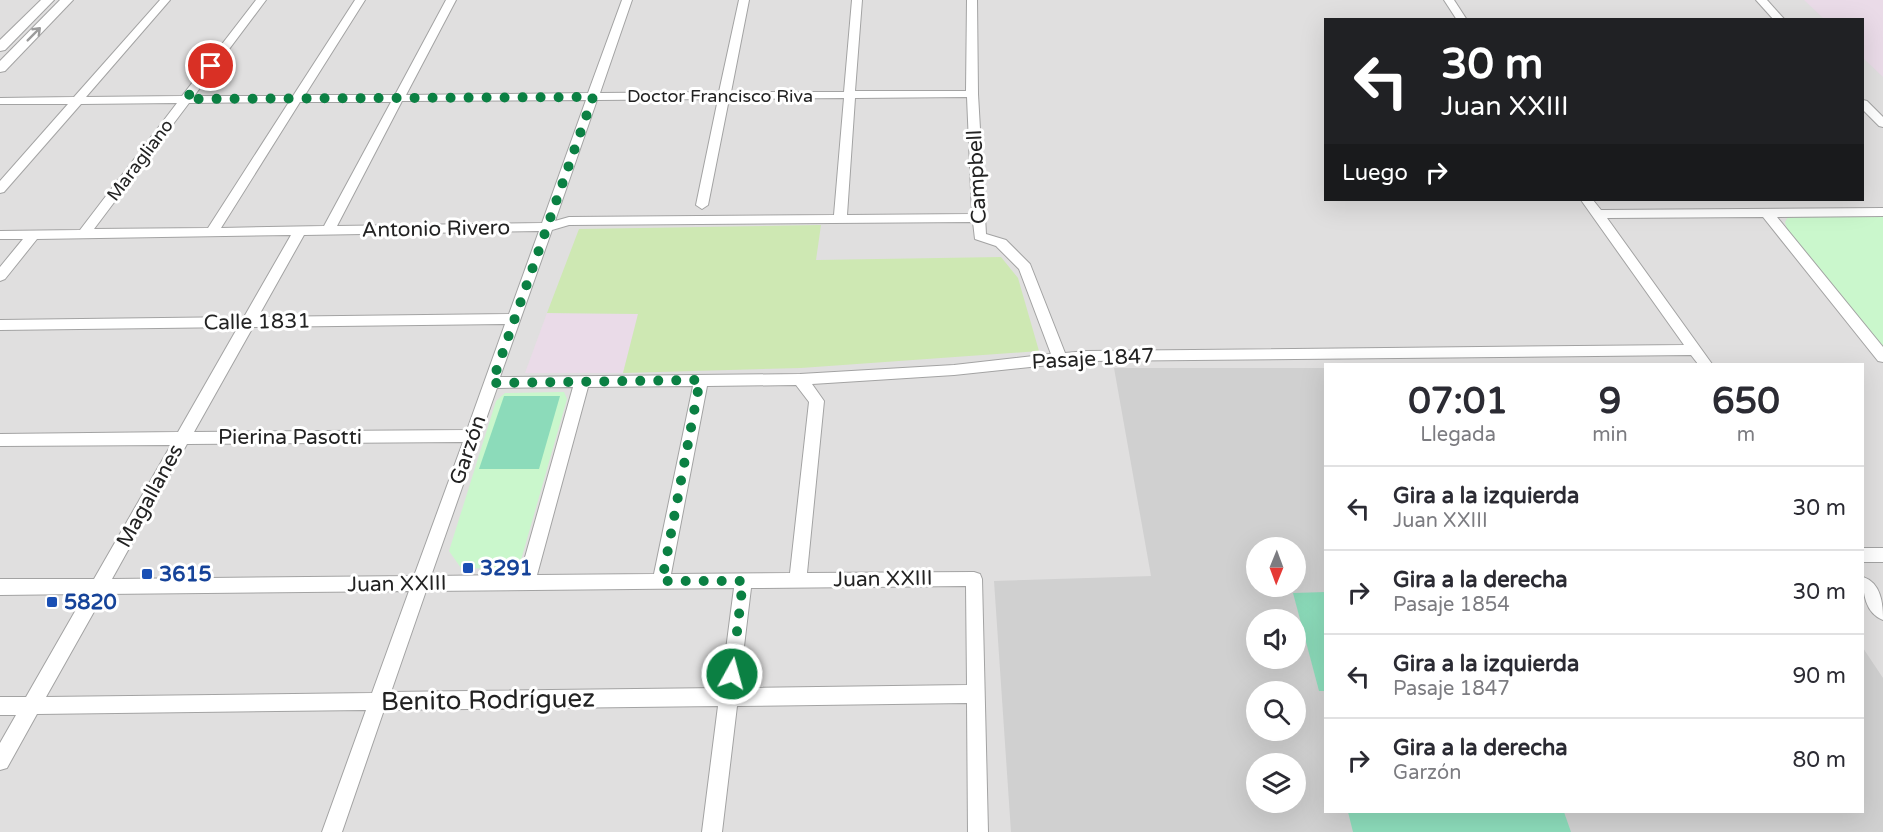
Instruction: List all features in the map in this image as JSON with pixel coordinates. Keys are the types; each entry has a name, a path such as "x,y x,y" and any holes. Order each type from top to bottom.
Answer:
{"street":[{"path":"0,46 48,0"},
{"path":"0,68 67,0"},
{"path":"0,189 165,0"},
{"name":"Maragliano","path":"84,233 261,0"},
{"path":"212,232 360,0"},
{"path":"328,230 452,0"},
{"name":"Garzón","path":"332,832 627,0"},
{"path":"702,205 744,0"},
{"path":"840,219 857,0"},
{"name":"Campbell","path":"972,0 972,94 980,236 1001,243 1025,267 1060,359"},
{"path":"1449,0 1461,18"},
{"path":"1761,0 1778,18"},
{"name":"Doctor Francisco Riva","path":"0,101 972,94"},
{"path":"1864,104 1883,124"},
{"path":"1588,201 1704,363"},
{"path":"1597,214 1883,212"},
{"path":"1767,213 1883,357"},
{"name":"Antonio Rivero","path":"0,234 547,228 569,221 980,218"},
{"name":"Magallanes","path":"0,761 300,231"},
{"path":"0,276 34,234"},
{"name":"Calle 1831","path":"0,325 514,319"},
{"name":"Pasaje 1847","path":"492,383 800,379 954,369 1087,356 1695,350"},
{"path":"798,580 817,401 800,379"},
{"path":"662,581 700,380"},
{"path":"526,583 582,382"},
{"name":"Pierina Pasotti","path":"0,440 473,436"},
{"path":"1864,555 1883,555"},
{"name":"Juan XXIII","path":"0,587 974,579 976,694"},
{"path":"712,832 743,581"},
{"path":"1864,585 1883,612"},
{"path":"976,694 978,832"},
{"name":"Benito Rodríguez","path":"0,706 976,694"}],"shaded area":[{"path":"0,0 1883,0 1883,832 0,832"},
{"path":"1804,0 1883,0 1883,77 1864,59 1864,18 1823,18"},
{"path":"547,313 638,314 623,373 525,373"},
{"path":"1114,368 1324,368 1324,813 1864,813 1864,650 1883,678 1883,832 1011,832 994,581 1151,576"}],"green space":[{"path":"1883,214 1883,347 1787,229 1785,222 1788,217"},
{"path":"821,225 816,260 1001,257 1018,278 1039,351 801,368 623,373 638,314 547,313 579,229"},
{"path":"564,392 567,399 521,560 512,569 461,568 449,551 496,401 505,393"},
{"path":"504,396 560,396 539,469 479,469"},
{"path":"1324,592 1324,691 1319,691 1306,642 1306,609 1297,609 1294,597 1306,597 1306,593"},
{"path":"1348,813 1564,813 1571,832 1353,832"}],"place":[{"name":"3291","path":"468,568"},
{"name":"3615","path":"147,574"},
{"name":"5820","path":"52,602"}],"route":[{"path":"211,66 186,99 593,97 492,383 700,380 662,581 743,581 732,674"}]}
